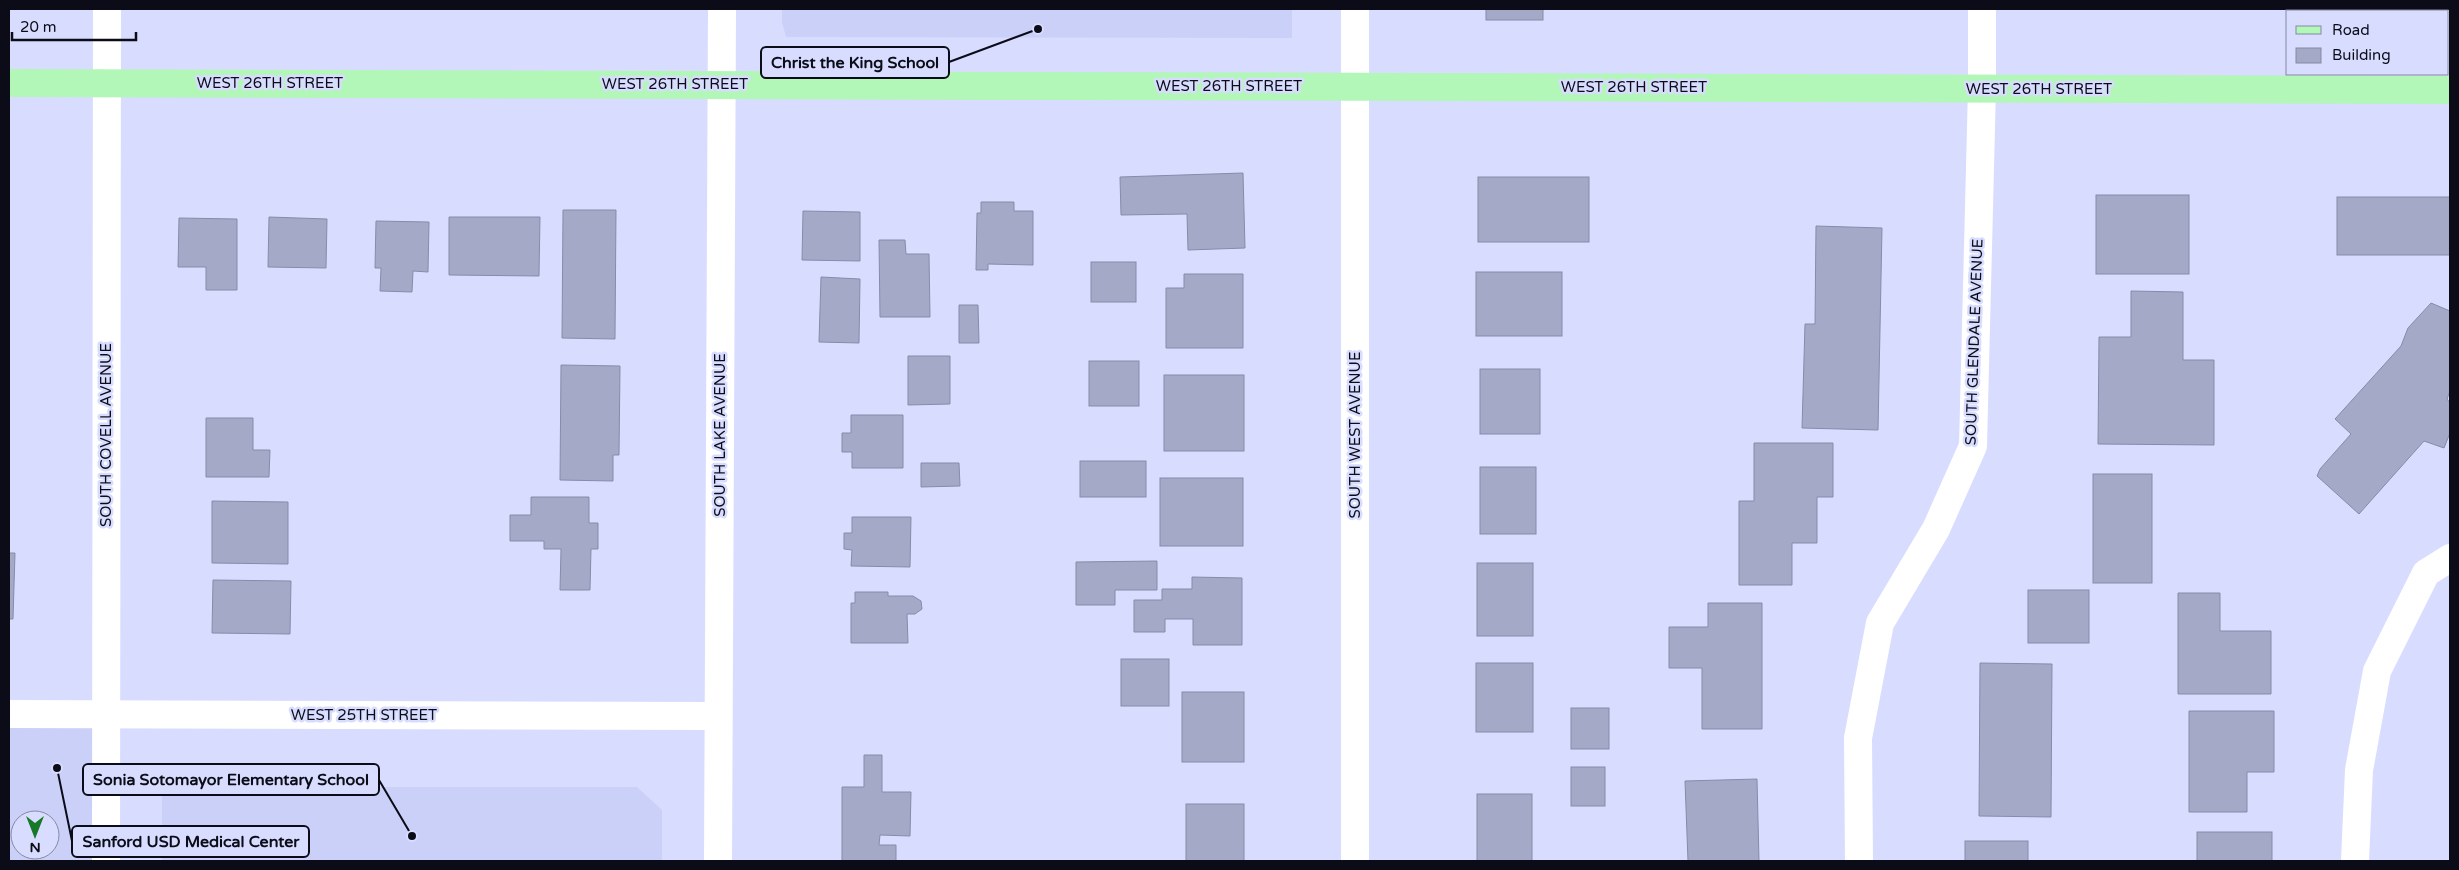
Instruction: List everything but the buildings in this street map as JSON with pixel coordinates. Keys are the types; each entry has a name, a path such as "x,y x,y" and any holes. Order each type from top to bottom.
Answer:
{"main road":[{"name":"WEST 26TH STREET","path":"9,83 2450,90"}],"street":[{"name":"SOUTH COVELL AVENUE","path":"106,861 107,9"},
{"name":"SOUTH LAKE AVENUE","path":"718,861 722,9"},
{"name":"SOUTH WEST AVENUE","path":"1355,9 1355,861"},
{"name":"SOUTH GLENDALE AVENUE","path":"1859,861 1858,738 1880,623 1936,529 1973,446 1982,88 1982,9"},
{"path":"2355,861 2359,770 2377,671 2426,573 2450,558"},
{"name":"WEST 25TH STREET","path":"9,714 718,716"}],"shaded area":[{"path":"782,9 1292,9 1292,38 786,37 782,22"},
{"path":"9,715 106,715 105,861 9,861"},
{"path":"162,783 289,787 637,787 662,810 662,861 162,861"}],"place":[{"name":"Christ the King School","path":"1038,29"},
{"name":"Sanford USD Medical Center","path":"57,768"},
{"name":"Sonia Sotomayor Elementary School","path":"412,836"}]}
